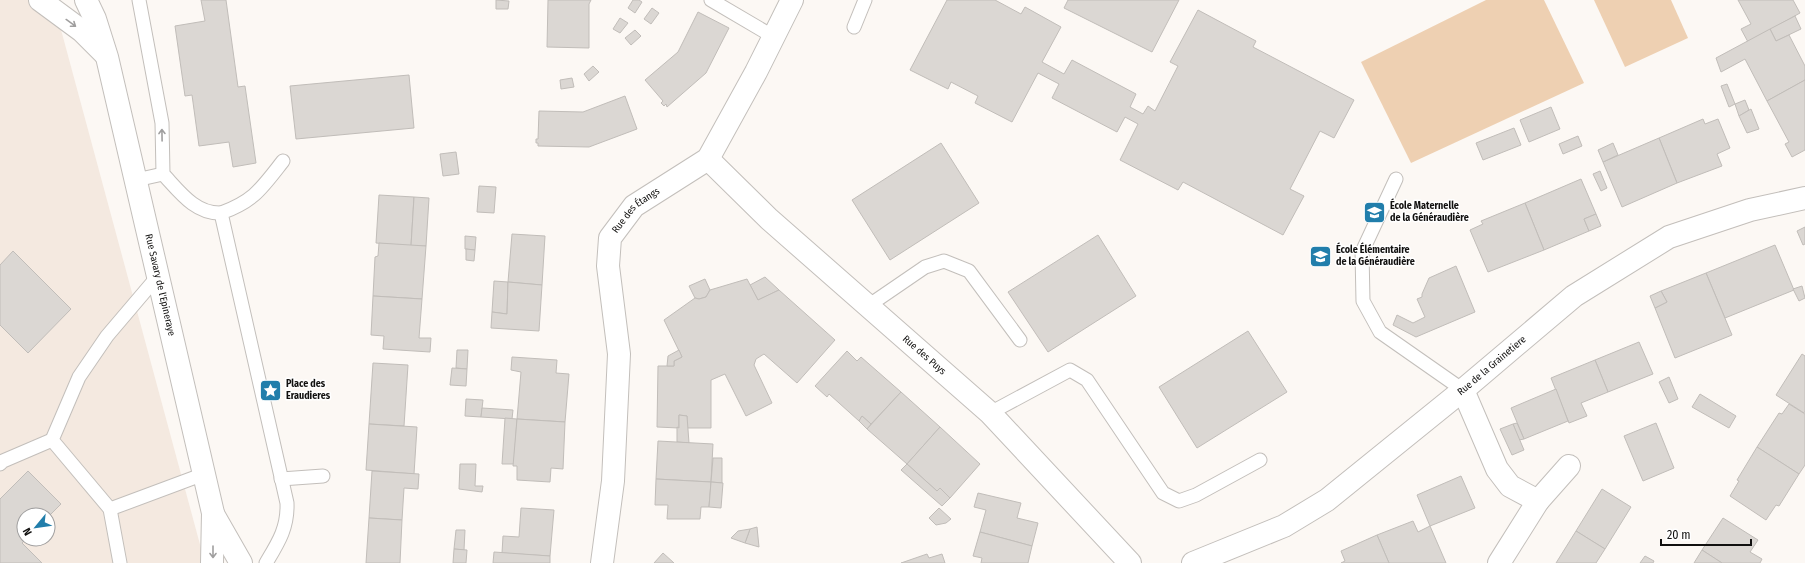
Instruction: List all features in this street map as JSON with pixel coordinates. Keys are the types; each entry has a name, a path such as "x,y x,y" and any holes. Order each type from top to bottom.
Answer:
{"street":[{"path":"40,0 82,32 107,57"},
{"name":"Rue Savary de l'Epineraye","path":"86,0 95,19 107,57 213,513 212,563"},
{"name":"Rue des Étangs","path":"602,563 612,481 619,354 608,266 610,238 634,206 708,159 792,0"},
{"name":"Rue des Puys","path":"708,159 768,219 990,413 1130,563"},
{"name":"Rue de la Grainetiere","path":"1193,563 1284,526 1327,500 1463,390 1574,296 1669,237 1750,210 1805,198"},
{"path":"1463,390 1497,469 1510,486 1538,501"},
{"path":"1499,563 1538,501 1569,466"},
{"name":"Rue Savary de l'Epineraye","path":"213,513 241,563"}],"lane":[{"path":"139,0 162,123 163,174 192,204 210,213 221,213 239,206 259,192 283,162"},
{"path":"711,0 774,36"},
{"path":"854,27 865,0"},
{"path":"136,180 163,174"},
{"path":"1396,179 1362,252 1363,301 1380,332 1463,390"},
{"path":"221,213 287,503 285,528 266,563"},
{"path":"868,306 925,267 944,261 969,271 1020,340"},
{"path":"0,464 3,461 52,440 79,377 107,336 158,276"},
{"path":"990,413 1070,370 1087,380 1163,493 1179,501 1196,495 1260,460"},
{"path":"52,440 110,509 120,563"},
{"path":"110,509 204,474"},
{"path":"281,479 323,476"}],"shaded area":[{"path":"0,0 53,0 205,563 0,563"},
{"path":"1486,0 1544,0 1584,83 1411,163 1361,62"},
{"path":"1594,0 1671,0 1688,38 1625,67"}],"building":[{"path":"201,0 226,0 238,87 245,86 256,163 233,167 229,142 199,146 192,95 185,96 175,26 205,21"},
{"path":"496,0 509,1 508,9 496,9"},
{"path":"548,0 591,0 589,4 589,48 547,47"},
{"path":"633,0 639,0 642,2 635,13 628,8"},
{"path":"947,0 995,0 1021,14 1025,7 1061,27 1042,62 1064,74 1072,60 1136,94 1130,107 1143,114 1148,106 1155,111 1178,66 1170,62 1198,10 1256,41 1253,47 1354,100 1334,138 1320,131 1290,189 1304,196 1283,235 1183,182 1178,190 1120,160 1138,124 1125,117 1117,132 1052,98 1059,84 1038,73 1012,122 975,103 978,96 951,82 948,89 910,70"},
{"path":"1068,0 1179,0 1152,52 1064,8"},
{"path":"1738,0 1793,0 1800,13 1748,42 1741,29 1751,24"},
{"path":"652,8 659,13 651,24 644,19"},
{"path":"698,12 729,28 706,73 667,107 666,104 664,106 661,103 663,101 645,80 678,52"},
{"path":"1795,16 1801,29 1776,41 1770,29"},
{"path":"620,18 628,23 620,33 613,29"},
{"path":"1770,29 1776,41 1789,35 1805,66 1805,80 1767,101 1745,59 1721,72 1716,58"},
{"path":"635,30 641,36 631,45 625,38"},
{"path":"593,66 599,72 589,81 584,74"},
{"path":"409,75 414,128 296,139 290,86"},
{"path":"572,78 574,87 561,89 560,80"},
{"path":"1805,80 1805,150 1792,157 1785,144 1789,142 1767,101"},
{"path":"1727,84 1735,104 1729,107 1721,86"},
{"path":"625,96 637,129 589,147 538,146 538,143 536,143 536,139 538,139 539,111 583,112"},
{"path":"1745,100 1749,110 1739,116 1735,104"},
{"path":"1551,107 1560,129 1529,142 1520,120"},
{"path":"1751,109 1759,129 1747,133 1739,116"},
{"path":"1703,119 1705,124 1718,119 1730,148 1717,154 1722,166 1677,183 1659,138"},
{"path":"1514,128 1521,145 1483,160 1476,143"},
{"path":"1578,136 1582,146 1563,154 1559,144"},
{"path":"1659,138 1677,183 1622,207 1603,162"},
{"path":"941,143 979,203 890,260 852,200"},
{"path":"1613,143 1618,155 1603,162 1598,150"},
{"path":"456,152 459,174 443,176 440,154"},
{"path":"1600,171 1607,188 1601,191 1593,174"},
{"path":"1581,179 1596,214 1584,219 1589,231 1544,250 1525,203"},
{"path":"479,186 496,187 494,213 477,212"},
{"path":"379,195 414,197 411,246 376,243"},
{"path":"414,197 429,198 426,246 411,246"},
{"path":"1525,203 1544,250 1488,272 1470,230 1483,224 1481,221"},
{"path":"1596,214 1601,226 1589,231 1584,219"},
{"path":"1805,227 1805,244 1803,245 1797,231"},
{"path":"512,234 545,236 542,285 508,282"},
{"path":"1098,235 1136,296 1048,352 1008,292"},
{"path":"465,236 476,237 475,250 465,249"},
{"path":"379,243 426,246 422,299 373,296 375,257 378,256"},
{"path":"1775,245 1794,290 1725,318 1706,273"},
{"path":"466,249 475,250 474,261 466,260"},
{"path":"13,251 71,309 28,353 0,325 0,265"},
{"path":"1456,266 1475,312 1416,337 1393,325 1397,315 1413,323 1425,317 1417,299 1422,297 1429,278"},
{"path":"1706,273 1732,335 1675,358 1655,308 1667,302 1661,291"},
{"path":"765,277 779,290 758,300 750,285"},
{"path":"705,279 710,290 706,297 699,299 695,298 689,286"},
{"path":"747,279 758,300 779,290 835,340 797,383 764,354 756,359 754,365 772,403 746,416 725,374 711,380 711,428 686,428 687,416 679,415 679,428 657,427 658,366 674,366 674,361 682,357 664,320 695,298 699,299 706,297 710,290"},
{"path":"494,281 508,282 507,314 492,312"},
{"path":"508,282 542,285 539,331 491,328 492,312 507,314"},
{"path":"1802,286 1805,298 1799,301 1793,289"},
{"path":"1661,291 1667,302 1655,308 1650,296"},
{"path":"373,296 422,299 419,338 431,338 430,352 383,349 384,336 371,335"},
{"path":"1248,331 1287,392 1197,448 1159,387"},
{"path":"1639,342 1653,374 1608,392 1595,360"},
{"path":"457,350 468,350 467,369 456,368"},
{"path":"679,350 682,357 674,361 674,366 667,366 668,356"},
{"path":"847,351 857,361 861,357 901,392 871,424 862,416 859,421 829,394 827,397 815,386"},
{"path":"1802,354 1805,356 1804,413 1776,395"},
{"path":"512,357 557,360 556,373 569,374 565,422 517,419 521,372 511,370"},
{"path":"1595,360 1608,392 1581,403 1587,416 1569,423 1551,378"},
{"path":"373,363 408,365 404,426 369,424"},
{"path":"452,368 467,369 466,386 450,385"},
{"path":"1669,377 1678,399 1669,403 1659,382"},
{"path":"1556,389 1568,421 1524,439 1511,408"},
{"path":"901,392 940,427 907,464 867,429"},
{"path":"1700,394 1736,416 1729,428 1692,407"},
{"path":"466,399 483,400 481,417 465,416"},
{"path":"1789,404 1805,414 1805,465 1799,474 1757,447 1779,413 1782,414"},
{"path":"482,408 513,410 512,419 481,417"},
{"path":"679,415 687,416 689,443 677,442"},
{"path":"862,416 871,424 867,429 859,421"},
{"path":"505,418 517,419 514,464 502,464"},
{"path":"517,419 565,422 563,469 551,468 550,482 517,480 517,466 513,466"},
{"path":"1517,423 1524,439 1519,440 1513,424"},
{"path":"1656,423 1674,468 1643,481 1624,436"},
{"path":"369,424 417,427 414,474 366,470"},
{"path":"1513,424 1524,450 1512,455 1500,429"},
{"path":"940,427 980,464 950,498 940,488 937,491 907,464"},
{"path":"658,441 713,444 711,482 656,479"},
{"path":"1757,447 1799,474 1779,506 1776,505 1766,520 1730,496 1739,481 1737,480"},
{"path":"713,458 722,458 722,483 711,482"},
{"path":"460,464 476,464 475,486 483,486 482,492 459,489"},
{"path":"907,464 937,491 940,488 950,498 942,506 901,470"},
{"path":"28,471 61,504 56,509 56,507 16,507 16,547 26,547 42,563 0,563 0,499"},
{"path":"372,471 419,474 418,489 404,488 402,520 369,518"},
{"path":"1461,476 1475,508 1430,526 1417,495"},
{"path":"656,479 711,482 709,507 701,507 700,519 667,519 668,505 655,505"},
{"path":"711,482 723,483 721,508 709,507"},
{"path":"1602,489 1631,507 1605,549 1576,531"},
{"path":"978,493 1021,503 1017,518 1038,523 1032,546 980,532 986,510 974,507"},
{"path":"521,508 554,510 550,556 502,553 503,536 519,537"},
{"path":"939,508 951,519 946,523 936,525 929,518"},
{"path":"369,518 402,520 400,563 366,563"},
{"path":"1723,518 1758,540 1750,552 1762,559 1760,563 1722,563 1702,550"},
{"path":"1413,521 1418,532 1430,526 1446,563 1389,563 1377,535"},
{"path":"757,527 759,547 745,543 750,529"},
{"path":"750,529 745,543 731,538 738,531"},
{"path":"456,530 465,530 464,550 454,549"},
{"path":"1576,531 1605,549 1596,563 1556,563"},
{"path":"980,532 1032,546 1028,563 981,563 982,558 973,556"},
{"path":"1377,535 1389,563 1341,563 1345,561 1341,551"},
{"path":"454,549 467,550 466,563 453,563"},
{"path":"1702,550 1722,563 1694,563"},
{"path":"494,552 550,556 550,563 493,563"},
{"path":"663,553 674,563 654,563"},
{"path":"927,554 929,558 942,554 945,563 901,563"},
{"path":"1645,556 1654,561 1653,563 1640,563"}],"place":[{"name":"École Maternelle de la Généraudière","path":"1374,212"},
{"name":"École Élémentaire de la Généraudière","path":"1321,256"},
{"name":"Place des Eraudieres","path":"270,390"}]}
